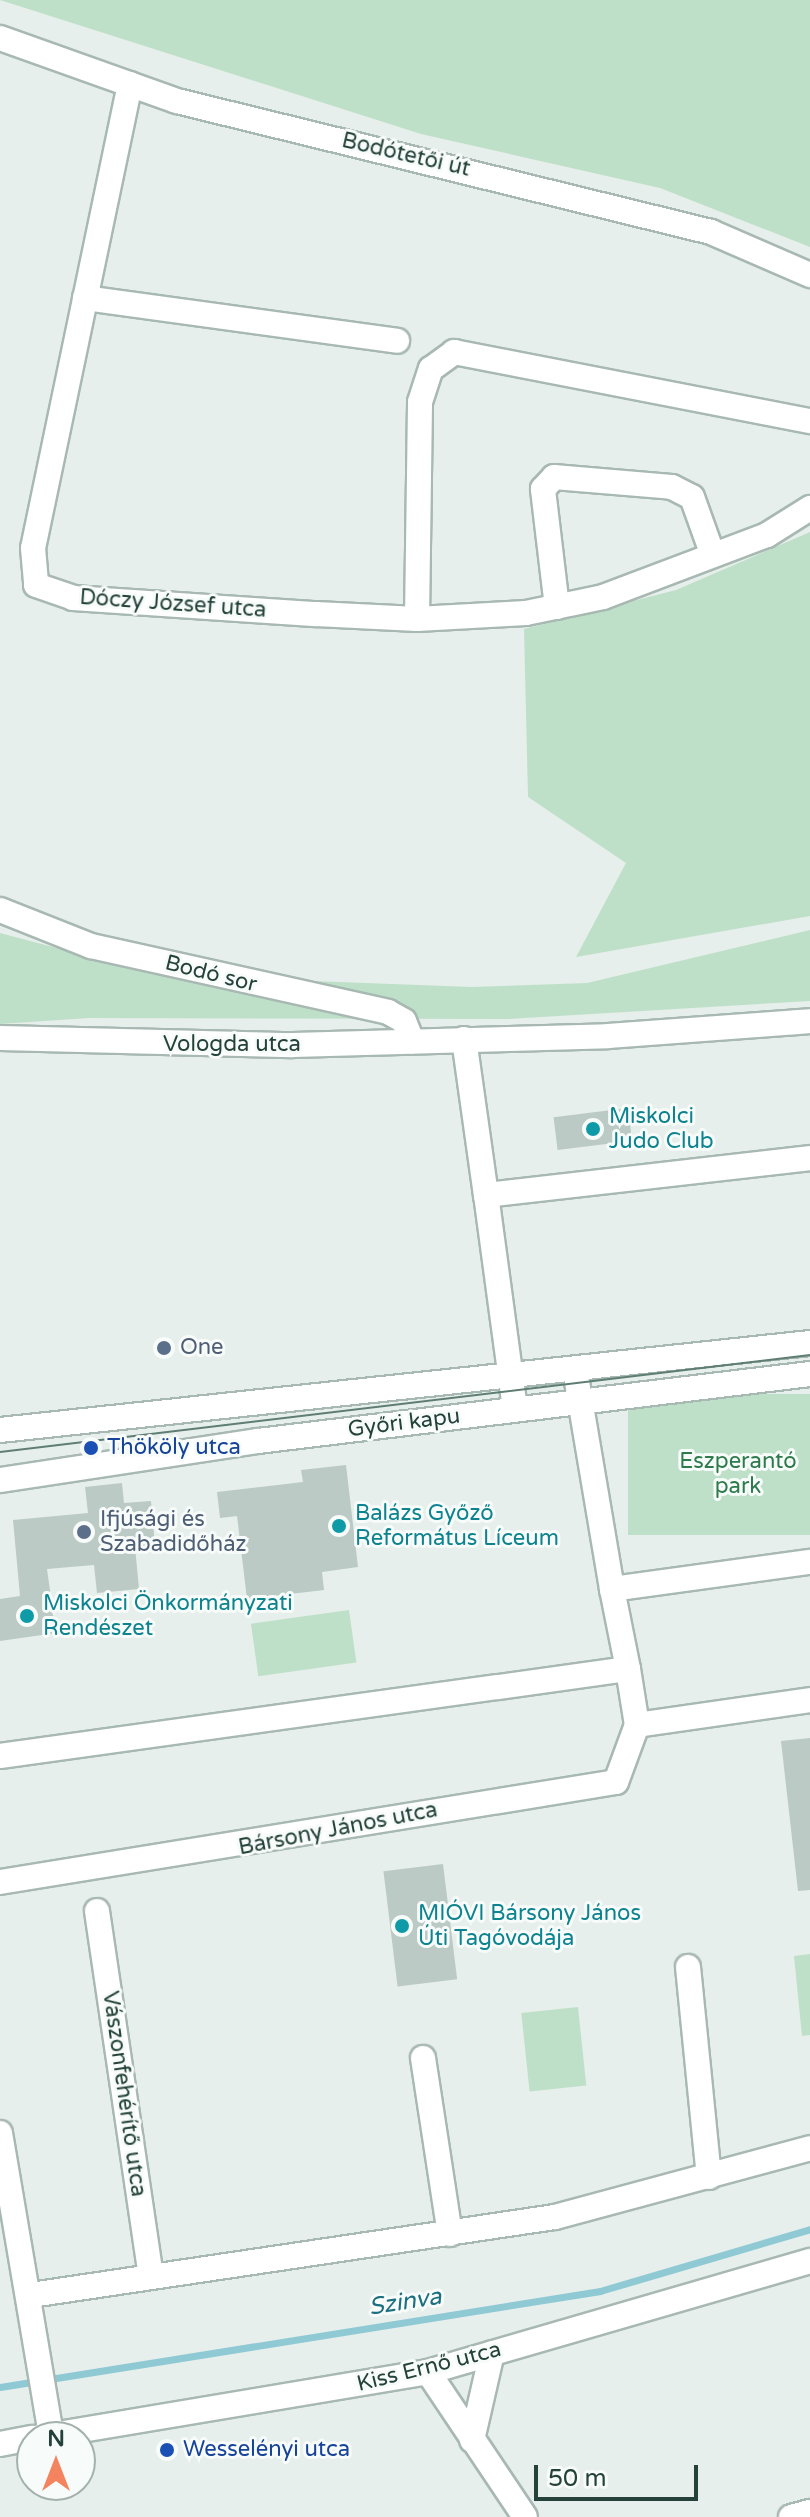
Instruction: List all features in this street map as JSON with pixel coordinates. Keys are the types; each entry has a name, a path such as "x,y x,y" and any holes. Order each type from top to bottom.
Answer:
{"street":[{"name":"Bodótetői út","path":"0,38 130,84 711,232 810,275"},
{"name":"Dóczy József utca","path":"130,84 33,548 36,585 73,598 417,619 557,607 603,597 712,553 767,535 810,508"},
{"path":"85,298 397,341"},
{"path":"417,619 420,402 431,369 454,352 810,421"},
{"path":"557,607 543,489 554,477 672,487 692,497 712,553"},
{"name":"Bodó sor","path":"0,910 91,946 388,1012 404,1021 412,1041"},
{"name":"Vologda utca","path":"0,1038 165,1045 412,1041 810,1021"},
{"path":"464,1039 515,1409"},
{"path":"486,1195 810,1158"},
{"name":"Győri kapu","path":"0,1430 810,1343"},
{"name":"Bársony János utca","path":"0,1882 616,1782 637,1725 575,1370"},
{"name":"Győri kapu","path":"0,1480 515,1409 810,1374"},
{"path":"612,1589 810,1562"},
{"path":"0,1756 628,1669"},
{"path":"637,1725 810,1700"},
{"name":"Vászonfehérítő utca","path":"97,1911 151,2276"},
{"path":"688,1967 709,2177"},
{"path":"423,2058 450,2234"},
{"path":"1,2145 31,2295 46,2404 43,2421"},
{"path":"31,2295 555,2217 810,2148"},
{"name":"Kiss Ernő utca","path":"96,2428 428,2372 810,2261"},
{"path":"472,2440 492,2353"},
{"path":"428,2372 525,2517"},
{"path":"791,2517 810,2512"}],"green space":[{"path":"0,0 810,0 810,247 660,188 421,134"},
{"path":"810,532 810,916 576,957 626,863 528,797 524,629 676,590"},
{"path":"810,930 810,1001 508,1019 89,1018 0,1024 0,933 159,975 471,987 587,983"},
{"name":"Eszperantó park","path":"628,1394 810,1394 810,1535 628,1535"},
{"path":"349,1610 356,1662 258,1676 251,1624"},
{"path":"810,1954 810,2035 802,2036 794,1956"},
{"path":"578,2007 586,2086 530,2092 521,2013"}],"building":[{"name":"Miskolci Judo Club","path":"628,1108 632,1141 558,1150 554,1117"},
{"name":"Balázs Győző Református Líceum","path":"346,1465 358,1567 322,1572 324,1590 247,1599 237,1516 220,1518 217,1492 303,1482 301,1470"},
{"name":"Ifjúsági és Szabadidőház","path":"122,1483 124,1503 151,1501 155,1545 135,1547 139,1589 97,1593 94,1565 47,1569 56,1633 0,1641 0,1599 20,1596 13,1520 88,1513 85,1487"},
{"path":"810,1738 810,1890 798,1891 781,1741"},
{"name":"MIÓVI Bársony János Úti Tagóvodája","path":"443,1864 457,1979 398,1986 383,1871"}],"waterway":[{"name":"Szinva","path":"0,2387 600,2291 810,2229"}],"tram line":[{"path":"0,1452 810,1355"}],"place":[{"name":"Miskolci Judo Club","path":"593,1129"},
{"name":"One","path":"164,1348"},
{"name":"Thököly utca","path":"91,1448"},
{"name":"Balázs Győző Református Líceum","path":"339,1526"},
{"name":"Ifjúsági és Szabadidőház","path":"84,1532"},
{"name":"Miskolci Önkormányzati Rendészet","path":"27,1616"},
{"name":"MIÓVI Bársony János Úti Tagóvodája","path":"402,1926"},
{"name":"Wesselényi utca","path":"167,2450"}]}
